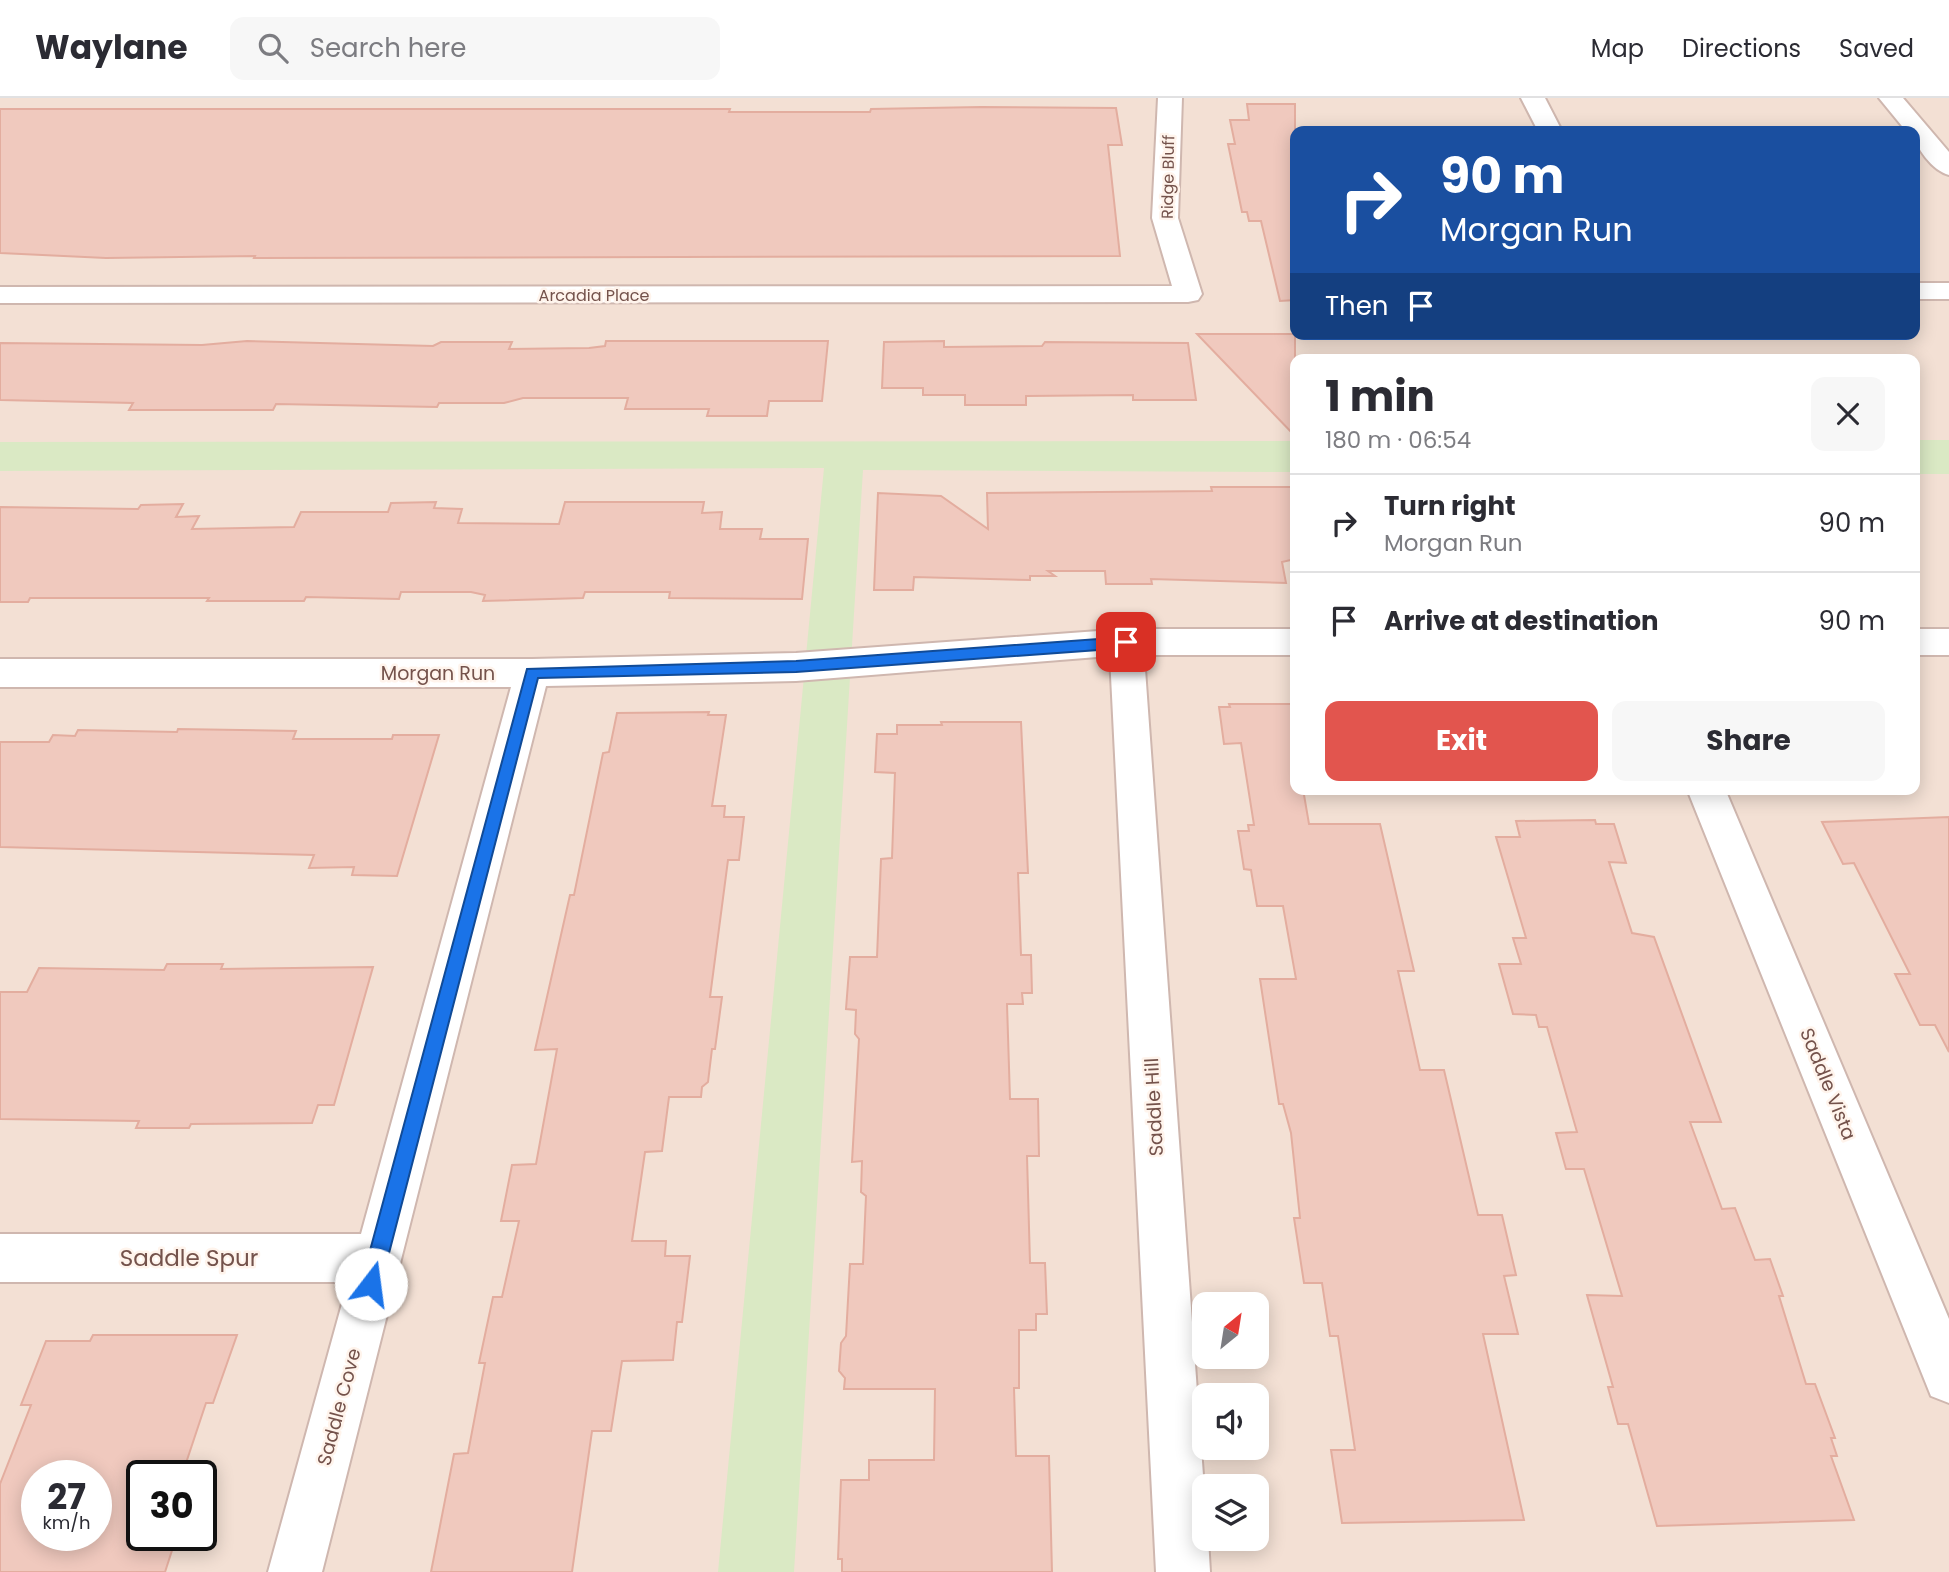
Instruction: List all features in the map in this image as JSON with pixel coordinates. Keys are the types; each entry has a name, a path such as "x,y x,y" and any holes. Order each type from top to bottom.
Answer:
{"street":[{"name":"Ridge Bluff","path":"1170,98 1165,218 1188,295"},
{"path":"1533,98 1547,126"},
{"path":"1891,98 1914,126"},
{"path":"1920,133 1949,168"},
{"path":"1920,291 1949,291"},
{"name":"Arcadia Place","path":"0,295 1188,295"},
{"name":"Morgan Run","path":"0,673 532,673 796,667 1126,642 1290,642"},
{"name":"Saddle Hill","path":"1126,642 1183,1572"},
{"path":"1920,642 1949,642"},
{"name":"Saddle Cove","path":"295,1572 532,673"},
{"name":"Saddle Vista","path":"1708,795 1949,1378"},
{"name":"Saddle Spur","path":"0,1258 378,1258"}],"shaded area":[{"path":"0,98 1949,98 1949,1572 0,1572"}],"green space":[{"path":"1920,440 1949,440 1949,474 1920,474"},
{"path":"1290,441 1290,472 863,470 794,1572 718,1572 824,468 0,471 0,442"}],"building":[{"path":"1247,104 1295,104 1295,126 1290,126 1290,300 1280,301 1261,221 1249,221 1247,212 1242,212 1228,144 1235,144 1230,120 1249,120"},
{"path":"1116,108 1122,145 1108,145 1120,256 106,258 0,253 0,109 730,109 729,112 870,112 871,109"},
{"path":"1197,334 1290,334 1290,340 1295,340 1295,354 1290,354 1290,431"},
{"path":"247,341 433,346 441,342 512,342 509,349 589,348 605,346 606,341 828,341 822,401 769,401 767,416 707,416 709,409 625,409 628,398 523,398 504,403 439,403 437,407 276,404 273,410 129,410 133,403 0,400 0,343 202,345"},
{"path":"944,341 944,347 1042,346 1045,342 1188,343 1196,400 1133,400 1133,395 1026,396 1026,405 965,405 965,395 923,395 923,388 882,388 884,342"},
{"path":"1211,487 1290,487 1290,560 1282,562 1286,583 1151,579 1152,584 1106,584 1105,571 1048,571 1055,576 1030,576 1030,580 914,577 913,590 874,590 878,493 941,496 988,529 987,493 1212,491"},
{"path":"436,502 434,508 462,509 458,523 559,524 565,502 704,502 702,513 722,512 720,529 762,529 760,539 808,539 802,599 669,598 670,592 585,592 583,598 483,601 485,595 471,592 401,592 399,599 306,597 304,601 207,601 209,598 30,598 28,602 0,602 0,507 138,509 141,505 183,504 176,517 199,516 192,529 294,527 301,512 388,512 391,503"},
{"path":"1229,704 1290,704 1290,795 1304,795 1309,824 1380,824 1414,971 1398,971 1420,1070 1444,1070 1478,1215 1502,1215 1516,1275 1504,1276 1518,1334 1483,1334 1524,1520 1342,1523 1331,1450 1355,1450 1338,1336 1330,1336 1322,1283 1304,1283 1294,1218 1300,1218 1291,1133 1283,1104 1279,1104 1260,979 1296,979 1283,906 1257,906 1251,870 1244,869 1238,831 1249,831 1248,825 1254,825 1241,743 1224,744 1219,707 1230,707"},
{"path":"709,712 708,715 726,715 712,806 725,806 724,817 744,817 739,860 728,860 710,997 722,997 715,1049 712,1049 708,1082 702,1087 701,1097 669,1097 662,1151 645,1152 632,1241 666,1241 665,1256 690,1256 682,1322 677,1322 673,1360 622,1361 611,1431 592,1431 572,1572 431,1572 454,1454 468,1453 485,1363 479,1363 493,1297 502,1297 519,1221 501,1221 512,1165 536,1164 557,1049 535,1050 570,895 574,895 603,753 609,752 617,713"},
{"path":"941,722 1021,722 1028,873 1018,873 1021,955 1031,955 1032,993 1022,993 1023,1004 1007,1004 1010,1099 1038,1099 1039,1156 1027,1156 1030,1263 1045,1263 1047,1314 1036,1314 1036,1330 1019,1330 1019,1388 1014,1388 1016,1456 1049,1456 1052,1572 842,1572 842,1559 838,1559 841,1480 869,1480 869,1460 934,1460 935,1389 844,1389 845,1378 839,1371 841,1343 846,1336 850,1264 863,1264 866,1196 861,1192 862,1161 852,1162 859,1039 855,1034 856,1010 846,1009 850,957 877,957 881,859 892,858 895,773 875,772 877,734 897,734 897,725 942,725"},
{"path":"178,729 296,731 293,739 392,739 393,735 439,735 397,876 352,875 354,867 309,868 314,855 0,847 0,742 49,742 53,735 75,736 78,730 177,732"},
{"path":"1949,817 1949,1052 1935,1025 1920,1025 1895,974 1910,974 1854,863 1843,864 1822,822"},
{"path":"1595,820 1596,824 1614,824 1626,863 1609,862 1632,933 1654,937 1721,1122 1690,1122 1722,1209 1735,1208 1755,1260 1770,1259 1783,1296 1779,1296 1806,1384 1815,1384 1835,1438 1831,1438 1837,1456 1831,1456 1854,1520 1657,1526 1628,1424 1618,1424 1608,1387 1613,1387 1587,1295 1622,1296 1584,1169 1566,1169 1556,1133 1577,1132 1547,1027 1539,1027 1536,1015 1513,1014 1499,964 1521,964 1513,938 1526,938 1496,837 1520,837 1516,821"},
{"path":"167,964 223,964 221,969 373,967 334,1105 318,1105 312,1123 191,1124 189,1128 136,1128 139,1121 0,1119 0,992 27,992 39,968 164,970"},
{"path":"93,1335 237,1335 213,1403 206,1403 187,1460 126,1460 126,1551 172,1551 165,1572 0,1572 0,1484 31,1405 21,1405 46,1341 90,1341"}],"route":[{"path":"371,1284 532,673 796,667 1126,642"}]}
